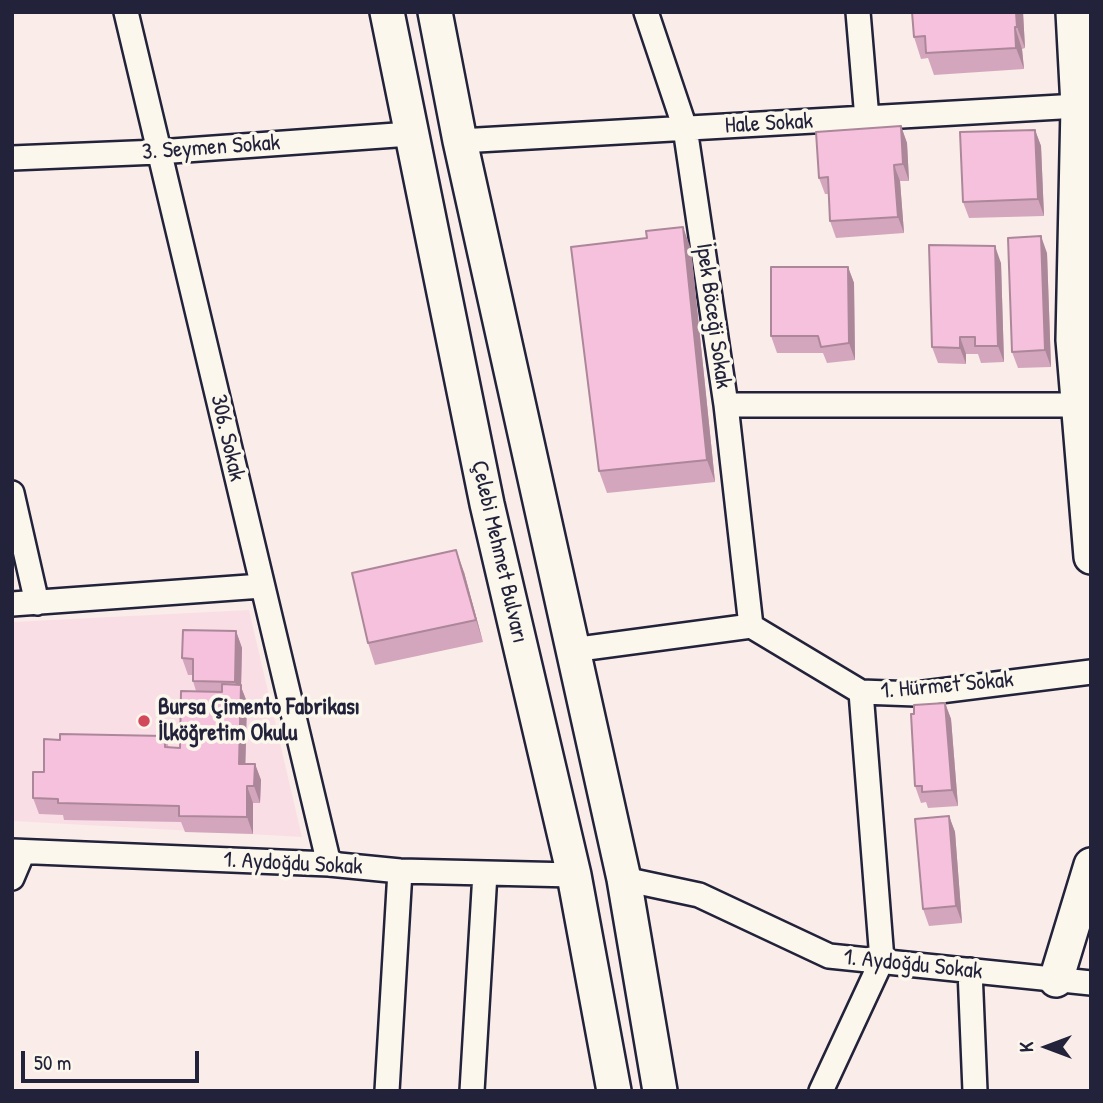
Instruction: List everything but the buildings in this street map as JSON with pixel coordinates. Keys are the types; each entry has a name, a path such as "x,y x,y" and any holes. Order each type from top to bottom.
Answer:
{"main road":[{"name":"Çelebi Mehmet Bulvarı","path":"387,12 487,504 573,875 614,1091"},
{"path":"435,12 460,141 624,879 660,1091"},
{"path":"1073,12 1082,123 1084,195 1082,341 1076,405 1087,492 1091,557"},
{"path":"1056,980 1091,868"}],"street":[{"name":"306. Sokak","path":"126,12 329,864"},
{"name":"İpek Böceği Sokak","path":"646,12 685,128 726,405 751,626"},
{"path":"858,12 867,119"},
{"name":"Hale Sokak","path":"460,141 867,119 1082,123"},
{"name":"3. Seymen Sokak","path":"12,158 158,152 410,134"},
{"path":"726,405 1076,405"},
{"path":"12,493 37,603"},
{"path":"12,604 262,586"},
{"path":"572,650 751,626"},
{"name":"1. Hürmet Sokak","path":"751,626 861,692 916,694 1091,672"},
{"path":"821,1091 882,960 861,692"},
{"path":"12,878 18,851"},
{"name":"1. Aydoğdu Sokak","path":"18,851 329,864 400,871 573,875"},
{"path":"387,1091 400,871"},
{"path":"472,1091 485,873"},
{"name":"1. Aydoğdu Sokak","path":"624,879 699,895 829,956 1091,983"},
{"path":"970,970 975,1091"}],"shaded area":[{"name":"Bursa Çimento Fabrikası İlköğretim Okulu","path":"249,610 302,837 12,821 12,622"}],"place":[{"name":"Bursa Çimento Fabrikası İlköğretim Okulu","path":"144,721"}]}
